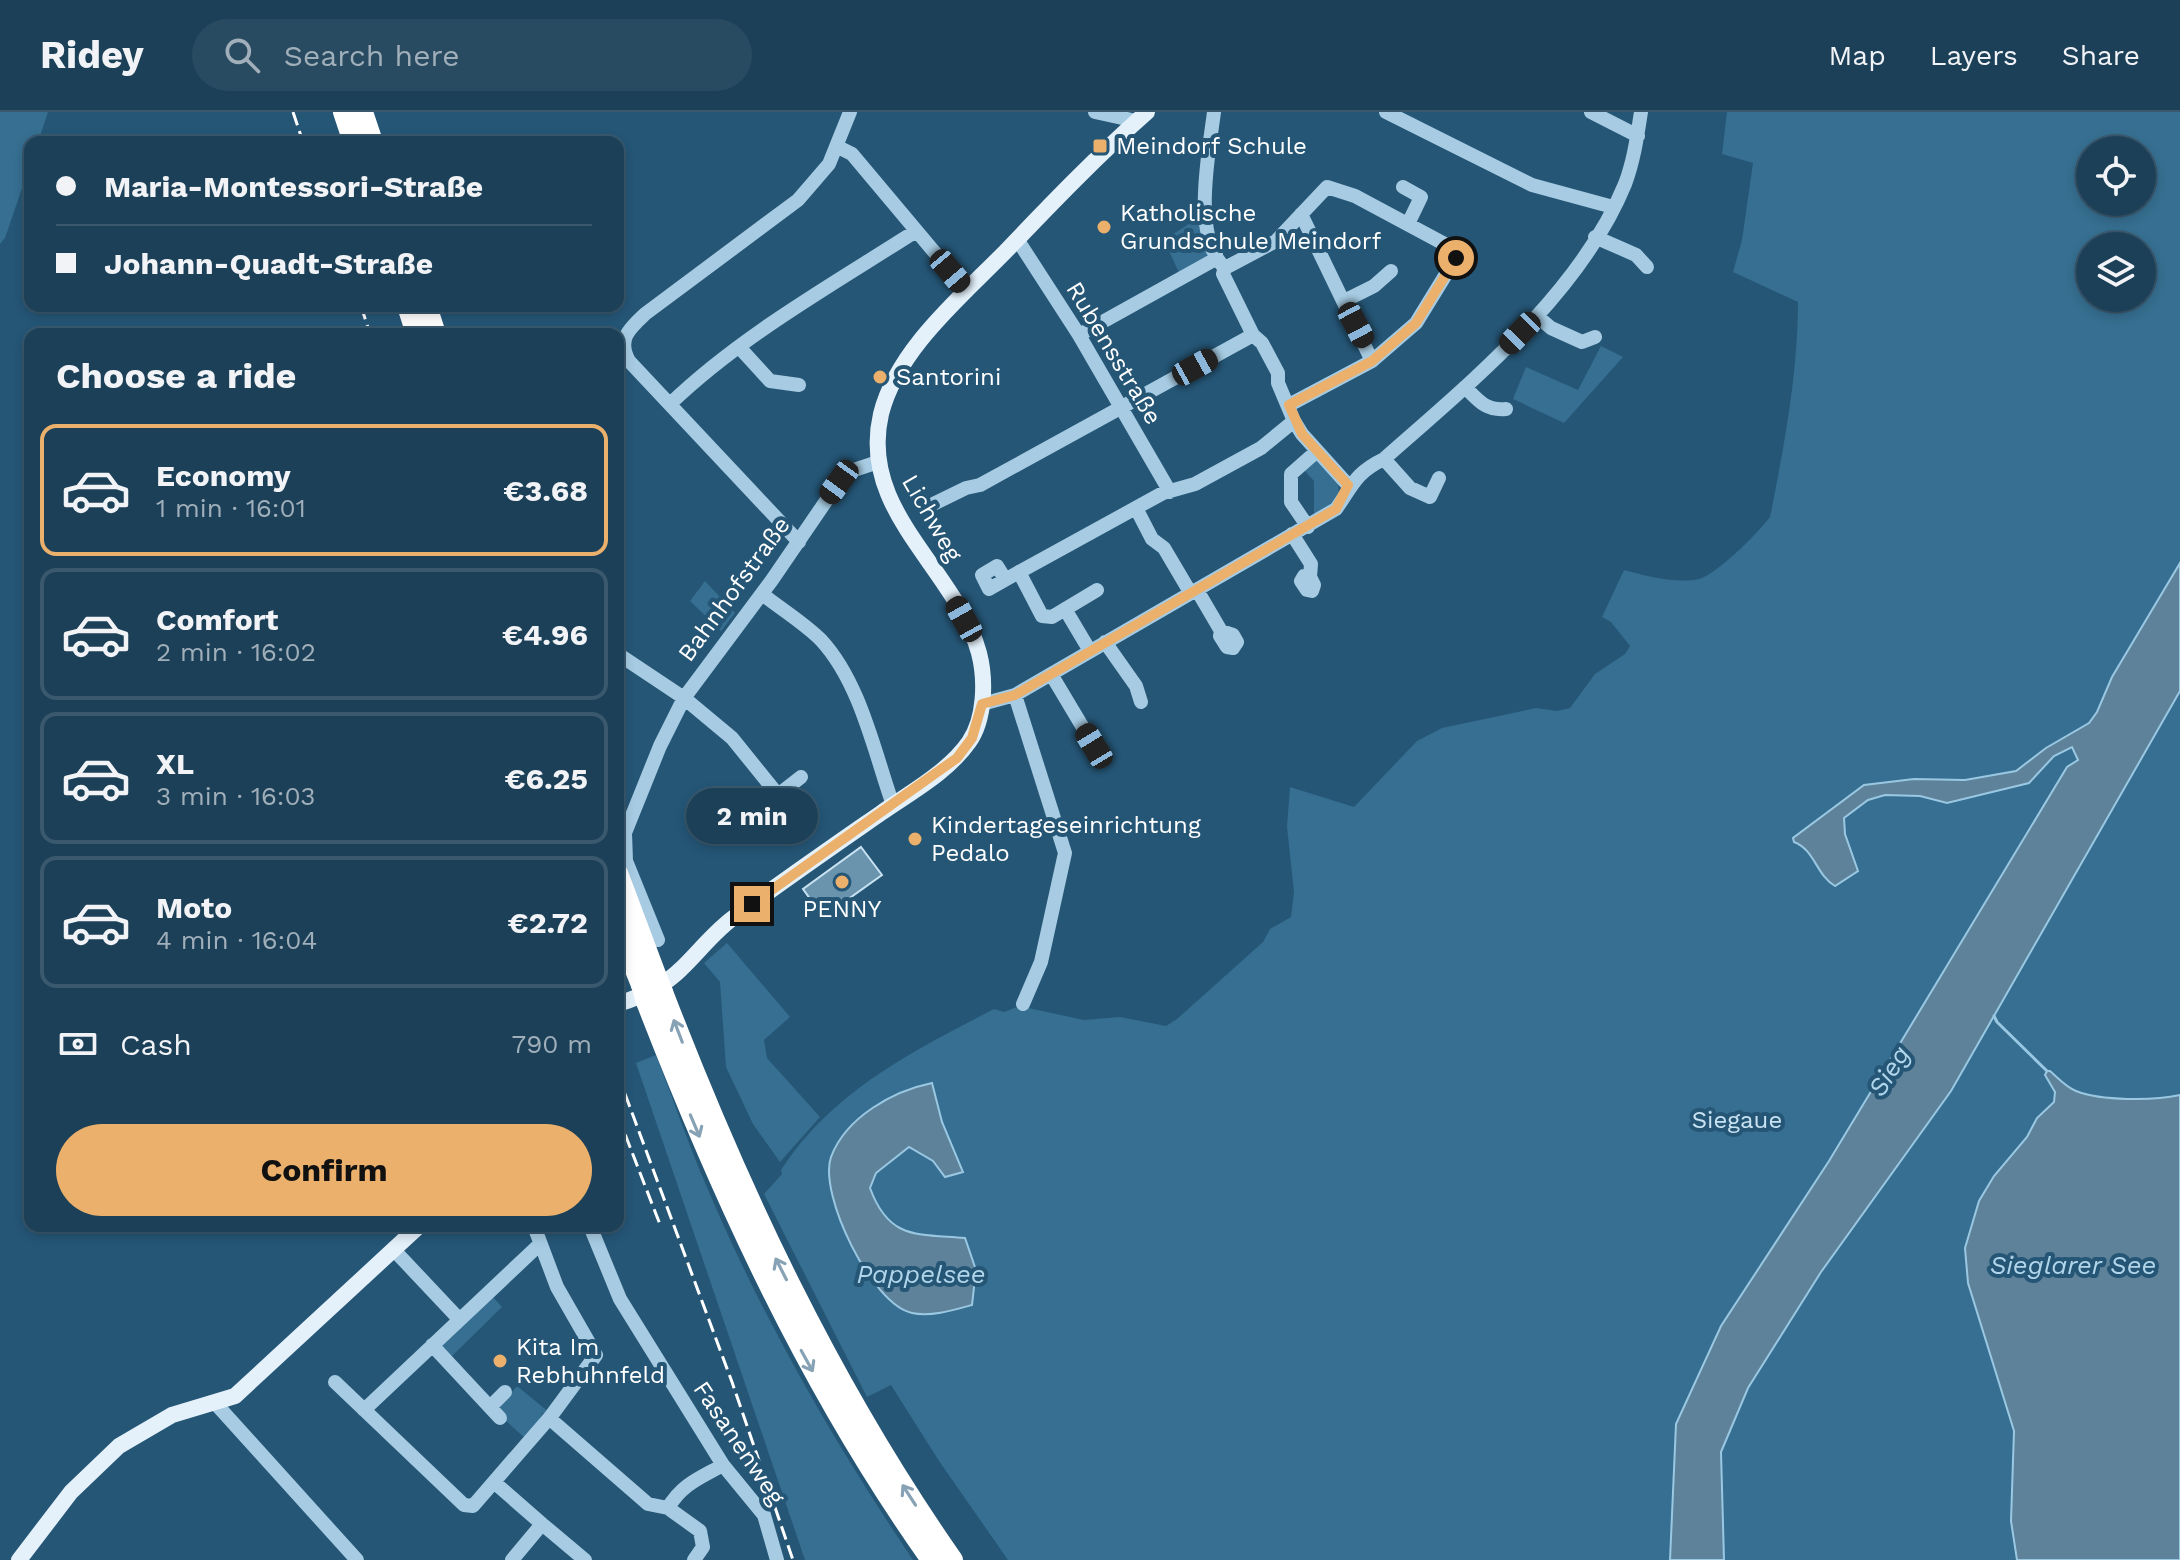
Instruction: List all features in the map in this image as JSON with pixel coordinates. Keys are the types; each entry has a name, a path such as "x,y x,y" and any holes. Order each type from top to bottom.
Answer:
{"highway":[{"path":"343,112 351,136"},
{"path":"363,112 371,136"},
{"path":"624,893 652,989 720,1186 791,1331 842,1422 931,1560"},
{"path":"624,939 652,989 739,1180 811,1327 858,1413 953,1560"}],"main road":[{"path":"878,462 881,416 894,382 913,352 1017,239 1141,117"},
{"name":"Lichweg","path":"878,462 886,495 896,514 955,603 972,635 982,668 982,704"},
{"path":"624,1002 636,998 679,971 717,930 957,758 972,738 982,704"},
{"path":"19,1560 71,1492 119,1446 172,1415 235,1396 413,1232"}],"street":[{"path":"624,338 628,329 798,200 829,164 850,112"},
{"path":"1095,112 1141,117"},
{"path":"1214,112 1203,215 1216,254 1225,268"},
{"path":"1386,112 1532,185 1613,207"},
{"path":"1591,112 1638,136"},
{"path":"982,704 1015,695 1336,509 1348,485 1371,465 1384,459 1465,387 1562,287 1624,185 1638,136 1641,112"},
{"path":"838,147 852,154 967,291"},
{"path":"1289,405 1372,361 1416,323 1456,258 1452,248 1345,192 1327,187 1276,241 1225,268 1223,274 1253,335 1262,343 1278,373 1278,383 1294,421 1348,485"},
{"path":"1403,187 1421,197 1408,224"},
{"path":"1301,214 1372,361"},
{"path":"670,404 701,374 739,347 916,231"},
{"path":"1595,237 1636,255 1647,267"},
{"name":"Rubensstraße","path":"1017,239 1079,335 1170,492"},
{"path":"1079,335 1214,260 1216,254"},
{"path":"1344,301 1374,286 1391,271"},
{"path":"1537,316 1551,328 1582,342 1595,337"},
{"path":"923,509 966,488 980,485 1253,335"},
{"path":"739,347 770,381 799,385"},
{"path":"624,352 629,361 799,542"},
{"path":"1465,387 1483,406 1494,410 1506,409"},
{"path":"1005,579 1136,508 1195,484 1261,448 1294,421"},
{"path":"1308,527 1291,502 1291,474 1317,451"},
{"path":"1384,459 1410,488 1430,497 1439,478"},
{"name":"Bahnhofstraße","path":"658,940 626,861 625,833 660,746 684,698 762,594 839,482 854,470 878,462"},
{"path":"1136,508 1152,539 1164,548 1221,631"},
{"path":"1292,534 1311,564 1310,577"},
{"path":"1019,572 1042,616 1052,617 1097,590"},
{"path":"762,594 818,638 836,661 860,710 893,805"},
{"path":"1065,609 1090,651"},
{"path":"1105,642 1136,686 1141,702"},
{"path":"624,658 684,698"},
{"path":"1051,674 1094,746"},
{"path":"1015,695 1065,853 1041,962 1023,1004"},
{"name":"Bahnhofstraße","path":"684,698 732,738 778,795"},
{"path":"754,815 801,777"},
{"path":"335,1382 464,1505 473,1506 549,1418 596,1355 557,1287 536,1232"},
{"name":"Fasanenweg","path":"592,1232 620,1299 723,1465 764,1515 777,1560"},
{"path":"364,1410 540,1244"},
{"path":"394,1250 459,1319"},
{"path":"432,1345 495,1413 505,1392"},
{"path":"216,1404 357,1560"},
{"path":"549,1418 648,1504 668,1508 700,1531 703,1547 694,1560"},
{"path":"668,1508 677,1493 690,1481 723,1465"},
{"path":"495,1483 585,1560"},
{"path":"512,1560 542,1524"}],"green space":[{"path":"0,112 48,112 40,136 24,136 24,183 5,238 0,244"},
{"name":"Siegaue","path":"1727,112 2180,112 2180,1560 1008,1560 891,1385 867,1397 764,1194 782,1174 781,1170 801,1142 849,1095 904,1058 994,1009 1004,1012 1019,1006 1084,1020 1120,1017 1166,1026 1177,1019 1263,942 1270,929 1291,917 1294,892 1287,827 1290,787 1354,807 1417,741 1442,728 1536,708 1557,711 1570,708 1595,674 1625,654 1630,646 1611,622 1602,617 1624,570 1671,580 1699,579 1726,562 1757,532 1770,517 1780,464 1793,383 1798,302 1733,272 1742,240 1753,163 1722,154"},
{"path":"1198,218 1212,252 1209,259 1180,275 1164,240"},
{"path":"1601,346 1623,357 1564,423 1513,399 1526,367 1578,390"},
{"path":"1315,458 1338,483 1339,493 1332,504 1314,517 1314,481 1303,469"},
{"path":"705,581 735,613 721,631 690,601"},
{"path":"727,943 790,1017 764,1040 767,1058 820,1117 780,1162 753,1124 726,1067 720,982 704,963"},
{"path":"656,1055 702,1175 753,1288 829,1427 913,1560 805,1560 636,1063"},
{"path":"493,1297 502,1307 450,1358 440,1347"},
{"path":"517,1386 550,1413 543,1413 527,1440 504,1419 498,1408"}],"water":[{"name":"Sieg","path":"2180,563 2180,691 1951,1091 1821,1272 1748,1388 1721,1452 1724,1560 1670,1560 1676,1424 1721,1326 1829,1161 2067,767 2078,760 2072,747 2054,756 2029,783 1947,803 1920,796 1885,795 1868,800 1844,818 1845,834 1858,871 1835,886 1793,838 1864,785 1914,779 1965,780 2016,771 2046,748 2089,723 2112,677"},
{"name":"Sieglarer See","path":"2047,1071 2072,1089 2099,1097 2142,1099 2180,1095 2180,1560 2017,1560 2011,1521 2014,1431 1968,1283 1965,1248 1979,1201 1994,1176 2027,1137 2037,1118 2054,1102 2055,1092 2045,1075"},
{"name":"Pappelsee","path":"932,1083 942,1122 963,1172 945,1177 933,1161 909,1147 876,1173 870,1188 886,1217 896,1226 919,1234 965,1238 976,1270 972,1305 919,1314 897,1306 865,1270 840,1221 829,1174 831,1157 838,1143 859,1118 887,1099"}],"building":[{"name":"PENNY","path":"861,847 882,875 823,917 803,889"}],"waterway":[{"path":"1994,1016 2047,1071"}],"railway":[{"path":"293,112 301,136"},
{"path":"363,312 368,328"},
{"path":"624,1091 732,1382 793,1560"},
{"path":"624,1131 661,1227"}],"place":[{"name":"Meindorf Schule","path":"1100,146"},
{"name":"Katholische Grundschule Meindorf","path":"1104,227"},
{"name":"Santorini","path":"880,377"},
{"name":"Kindertageseinrichtung Pedalo","path":"915,839"},
{"name":"PENNY","path":"842,882"},
{"name":"Kita Im Rebhuhnfeld","path":"500,1361"}],"route":[{"path":"752,904 957,758 972,738 982,704 1015,695 1190,592 1327,517 1336,509 1348,485 1302,434 1289,405 1372,361 1416,323 1456,258"}]}
